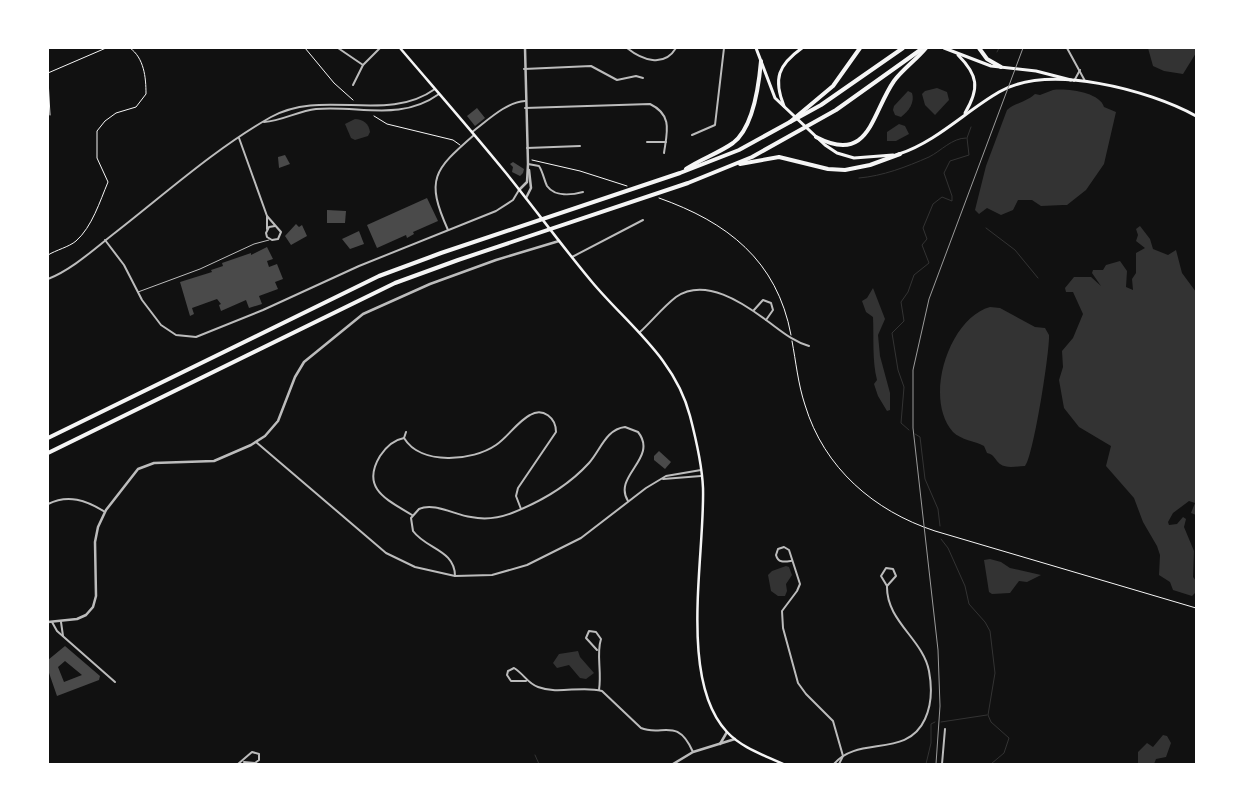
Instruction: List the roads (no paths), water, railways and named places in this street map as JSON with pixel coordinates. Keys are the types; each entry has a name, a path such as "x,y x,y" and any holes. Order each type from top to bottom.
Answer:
{"highway":[{"path":"783,128 833,86 860,48"},
{"path":"48,438 378,276 680,173 739,150 783,128 832,98 903,48"},
{"path":"816,137 830,144 840,146 861,138 869,130 894,82 924,48"},
{"path":"48,453 401,281 695,180 733,165 813,124 924,48"},
{"path":"979,48 987,58 1001,67"},
{"path":"680,173 730,144 743,133 759,82 761,61"},
{"path":"733,165 779,157 845,170 870,165 900,154"}],"main road":[{"path":"400,48 520,190 597,288 666,362 682,393 692,422 702,476 698,628 700,674 711,706 727,732 735,739 783,764"},
{"path":"756,48 773,94 786,109 832,150 854,158 873,158 900,154 917,146 991,97 1018,84 1039,80 1074,81"},
{"path":"786,109 778,89 779,75 785,63 802,48"},
{"path":"945,48 976,61 1025,70 1157,100 1196,116"},
{"path":"956,53 970,68 974,80 974,95 964,116"}],"street":[{"path":"338,48 362,64"},
{"path":"353,85 362,64 380,48"},
{"path":"525,48 525,108 531,186 525,198"},
{"path":"627,48 642,58 656,60 669,56 676,48"},
{"path":"692,134 715,125 724,48"},
{"path":"1067,48 1085,83"},
{"path":"524,69 591,66 616,79 638,76 643,78"},
{"path":"1074,81 1080,70"},
{"path":"48,279 67,269 239,138 282,112 318,104 403,105 435,90"},
{"path":"264,122 321,109 399,111 420,105 439,94"},
{"path":"448,230 436,202 436,181 443,166 473,134 495,115 517,102 525,101"},
{"path":"525,108 648,103 666,117 668,126 664,153"},
{"path":"239,138 267,216 280,229 280,236 276,240 270,240 266,235 267,216"},
{"path":"648,142 666,142"},
{"path":"527,148 580,146"},
{"path":"105,240 127,269 138,292 158,322 167,331 180,336 196,337 263,310 352,269 500,209 515,198 527,182 528,164"},
{"path":"528,164 539,166 547,185 552,190 567,195 583,192"},
{"path":"572,257 643,220"},
{"path":"267,229 275,226"},
{"path":"49,622 82,617 94,604 96,590 95,536 105,512 133,474 144,466 154,463 218,460 256,442 279,419 295,377 304,362 363,314 430,284 558,239"},
{"path":"640,332 675,298 692,292 726,296 754,311 791,339 809,346"},
{"path":"754,311 763,300 771,302 773,310 766,320"},
{"path":"404,438 411,446 427,454 448,458 463,457 493,447 530,414 541,412 547,414 554,422 556,432 518,488 516,496 521,509"},
{"path":"455,576 454,565 451,560 414,533 410,525 412,515 424,507 483,518 502,516 521,509 557,490 573,478 593,458 611,433 622,427 631,428 638,432 644,446 641,458 623,488 628,502"},
{"path":"404,438 406,432"},
{"path":"404,438 393,442 385,449 374,468 373,478 380,494 412,515"},
{"path":"256,442 386,553 415,567 455,576 492,575 535,561 581,538 648,486 674,474 700,470"},
{"path":"663,479 702,476"},
{"path":"48,504 60,500 74,499 88,502 105,512"},
{"path":"791,561 779,560 776,555 777,550 782,547 787,548 800,584 782,612 781,619 784,633 799,685 832,721 843,756 839,764"},
{"path":"834,764 843,756 856,750 892,745 905,740 922,725 928,710 931,689 927,664 892,609 888,598 887,586 881,574 888,568 894,571 896,576 887,586"},
{"path":"61,621 65,638"},
{"path":"49,622 55,630 115,682"},
{"path":"597,650 600,642 599,635 596,632 589,631 586,638 597,650 601,670 599,690"},
{"path":"526,682 519,671 514,668 508,671 507,675 511,681 526,682 547,690 599,690 638,726 646,730 674,730 684,739 692,752"},
{"path":"942,764 945,728"},
{"path":"718,745 727,732"},
{"path":"673,764 692,752 735,739"},
{"path":"238,764 255,762 259,760 259,754 252,752 244,762"}],"lane":[{"path":"138,292 200,269 254,244 270,240"}],"waterway":[{"path":"997,52 999,48"},
{"path":"909,430 901,423 904,387 898,370 892,333 904,321 901,302 908,292 914,275 929,263 922,245 927,239 923,228 933,204 942,197 952,201 944,173 950,161 969,155 967,138 971,127"},
{"path":"859,178 903,168 929,157 956,140 966,138"},
{"path":"986,228 1015,250 1038,278"},
{"path":"915,434 920,437 925,479 938,509 940,526"},
{"path":"941,539 948,548 965,586 969,604 985,622 990,631 995,673 988,715 991,722 1009,738 1004,753 991,764"},
{"path":"941,722 987,715"},
{"path":"926,764 931,743 931,724 935,722"},
{"path":"535,755 539,764"}],"railway":[{"path":"936,764 940,706 938,650 913,428 913,370 929,299 1023,48"}]}
